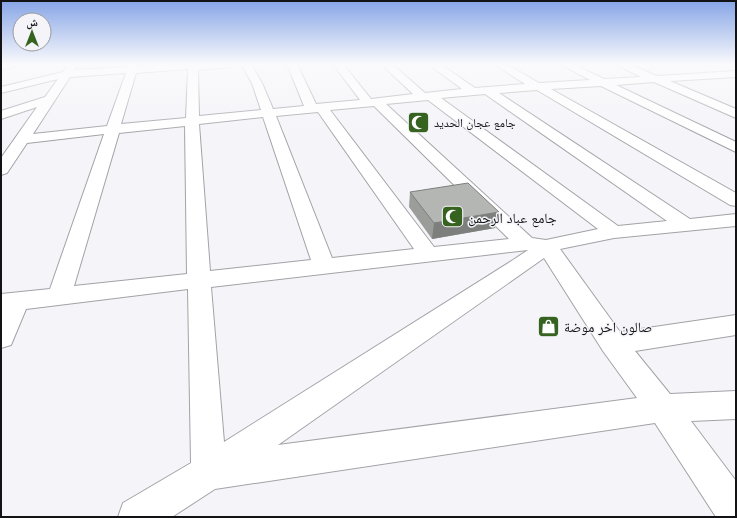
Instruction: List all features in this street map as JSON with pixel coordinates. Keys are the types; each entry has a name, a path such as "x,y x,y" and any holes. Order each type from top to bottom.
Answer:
{"street":[{"path":"1,170 56,88"},
{"path":"59,297 126,88"},
{"path":"193,88 192,121 198,280 209,472"},
{"path":"259,88 324,266"},
{"path":"305,88 316,108 428,254"},
{"path":"360,88 373,102 536,245 559,263 613,344 663,408 736,513"},
{"path":"417,88 614,232"},
{"path":"22,139 373,102 484,88"},
{"path":"485,88 686,225"},
{"path":"540,88 735,216"},
{"path":"612,88 736,148"},
{"path":"674,88 736,114"},
{"path":"1,115 48,100"},
{"path":"1,338 8,303 428,254 536,245 614,232 686,225 735,216"},
{"path":"137,517 209,472 521,265 536,245"},
{"path":"613,344 736,325"},
{"path":"209,472 663,408 736,405"}],"building":[{"path":"468,183 499,212 434,223 410,192"}],"place":[{"name":"جامع عجان الحديد","path":"418,122"},
{"name":"جامع عباد الرحمن","path":"452,217"},
{"name":"صالون اخر موضة","path":"549,326"}]}
